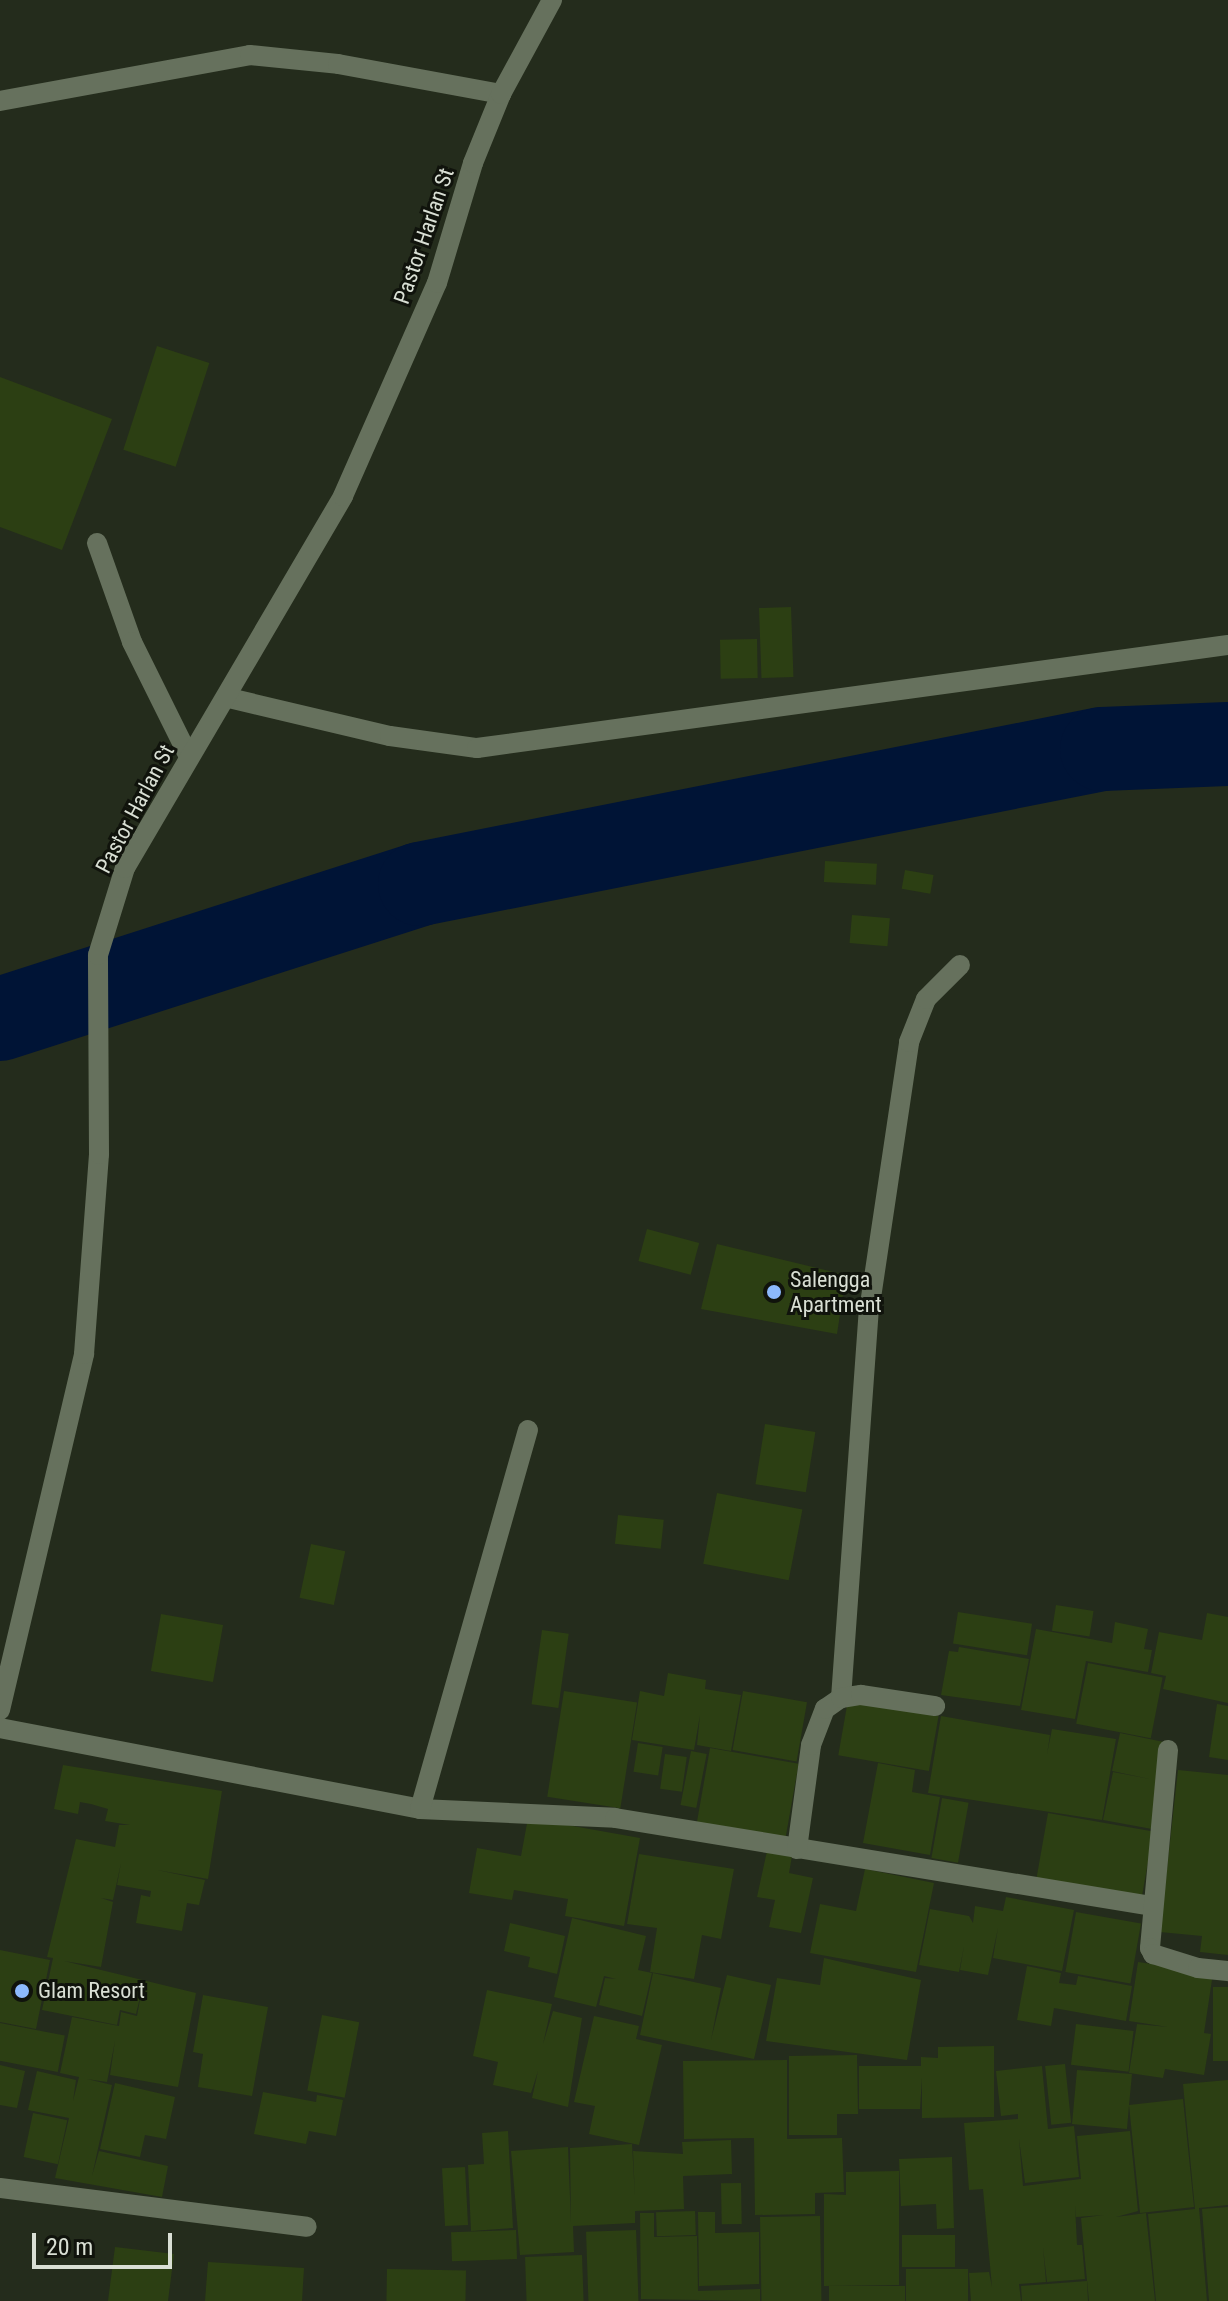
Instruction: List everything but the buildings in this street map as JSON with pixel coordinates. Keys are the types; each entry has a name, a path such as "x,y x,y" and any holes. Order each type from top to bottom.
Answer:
{"street":[{"name":"Pastor Harlan St","path":"0,1710 84,1354 99,1154 98,955 125,868 189,757 229,698 343,496 437,283 473,163 501,94 552,0"},
{"path":"0,101 250,55 338,64 501,94"},
{"path":"97,543 132,642 189,757"},
{"path":"229,698 390,736 477,748 1228,645"},
{"path":"841,1698 869,1311 909,1042 926,999 960,965"},
{"path":"420,1809 528,1430"},
{"path":"797,1849 811,1745 825,1709 841,1698 861,1695 935,1706"},
{"path":"0,1728 420,1809 615,1818 1152,1906"},
{"path":"1168,1750 1152,1906 1153,1954 1228,1971"},
{"path":"0,2188 307,2227"}],"waterway":[{"path":"0,1019 420,884 1102,749 1228,744"}],"place":[{"name":"Salengga Apartment","path":"774,1292"},
{"name":"Glam Resort","path":"22,1991"}]}
